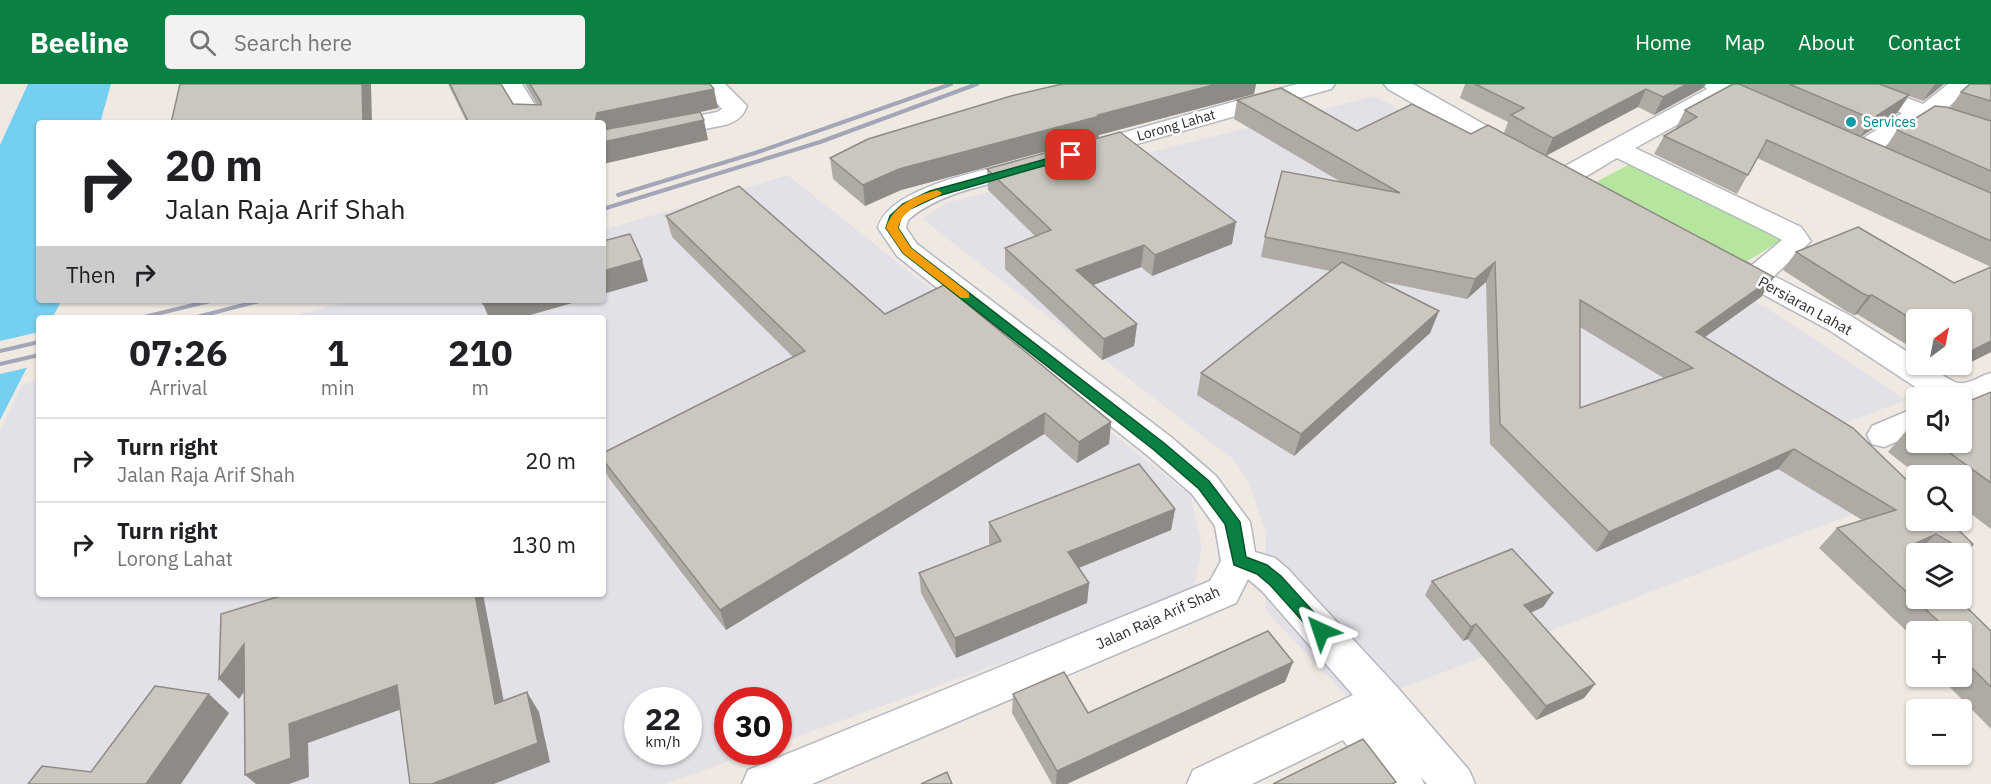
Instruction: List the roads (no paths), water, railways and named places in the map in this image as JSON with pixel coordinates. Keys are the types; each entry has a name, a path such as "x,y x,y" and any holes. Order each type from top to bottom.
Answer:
{"street":[{"path":"510,84 532,120"},
{"path":"606,141 725,118 733,112 735,106 711,84"},
{"name":"Lorong Lahat","path":"1239,561 1232,522 1204,485 1159,446 907,250 892,228 896,216 907,206 934,194 1323,84"},
{"path":"1396,84 1591,194"},
{"path":"1849,84 1926,114 1991,134"},
{"path":"1862,150 1917,114 1926,114 1962,84"},
{"path":"1561,178 1719,87 1788,117"},
{"path":"1616,148 1791,233 1797,241 1754,278"},
{"name":"Persiaran Lahat","path":"1703,252 1840,322 1949,393 1974,392"},
{"path":"1884,435 1906,424"},
{"path":"1239,561 1262,569 1275,580 1366,708 1403,784"},
{"name":"Jalan Raja Arif Shah","path":"763,784 1223,592 1239,561"},
{"path":"1208,784 1366,708"},
{"path":"1366,708 1454,784"}],"water":[{"path":"28,84 111,84 101,120 36,120 36,303 60,303 54,315 36,315 36,350 0,420 0,145"}],"railway":[{"path":"618,195 755,153 951,84"},
{"path":"606,208 820,142 977,84"},
{"path":"152,315 202,303"},
{"path":"205,315 251,303"},
{"path":"0,351 36,343"},
{"path":"0,364 36,356"}],"place":[{"name":"Services","path":"1851,122"}]}
